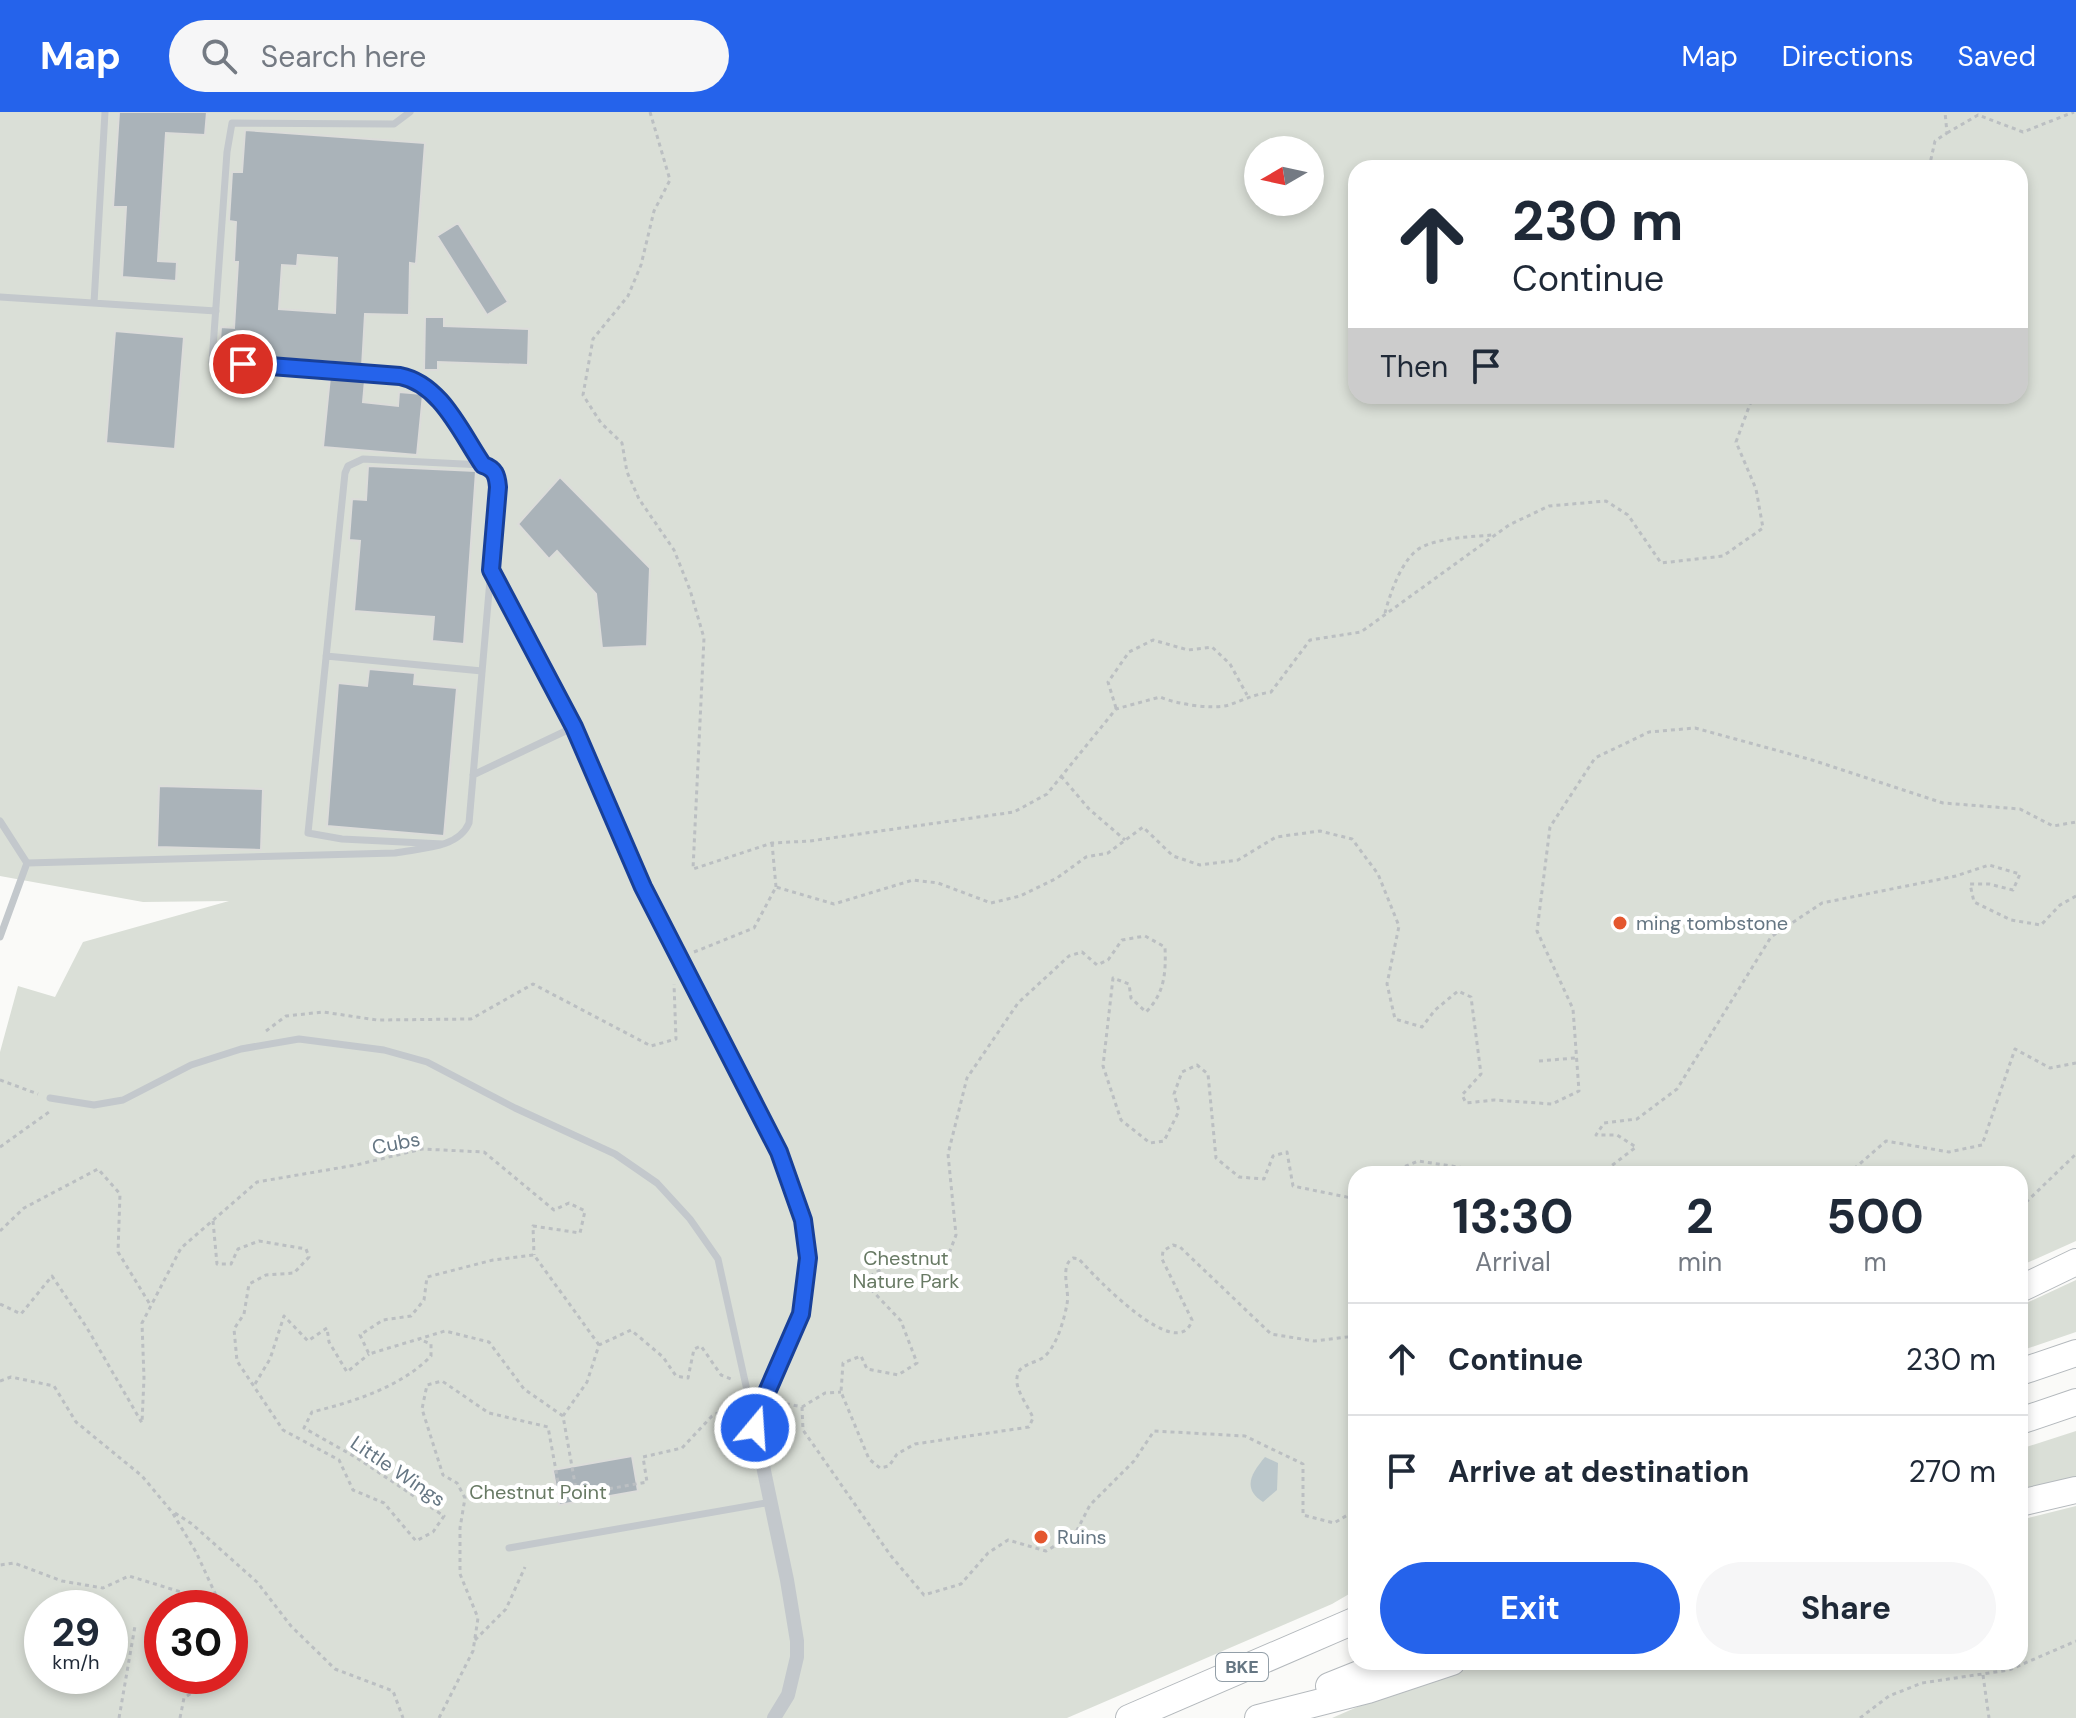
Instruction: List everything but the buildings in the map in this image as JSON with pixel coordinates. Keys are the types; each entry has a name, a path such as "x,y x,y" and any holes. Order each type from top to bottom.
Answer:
{"highway":[{"path":"2028,1285 2076,1262"},
{"path":"2028,1369 2076,1353"},
{"path":"2028,1418 2076,1402"},
{"path":"2028,1501 2076,1490"},
{"name":"BKE","path":"1129,1718 1348,1623"},
{"name":"BKE","path":"1250,1718 1369,1670"},
{"path":"1258,1718 1368,1690 1428,1670"}],"street":[{"path":"631,863 779,1152 803,1220 808,1258 801,1314 757,1398 755,1428 797,1641 797,1657 788,1695 774,1718"}],"lane":[{"path":"94,303 105,112"},
{"path":"410,112 394,124 232,123 227,152 212,362 409,378 434,393 483,465"},
{"path":"0,297 216,311"},
{"path":"27,863 395,853 443,844 465,833 469,823 497,476 491,468 483,465 363,459 348,466 345,473 308,833 342,839 443,844"},
{"path":"491,570 574,727 631,863"},
{"path":"326,656 482,671"},
{"path":"473,775 574,727"},
{"path":"0,821 27,863"},
{"path":"0,937 27,863"},
{"path":"50,1098 94,1105 123,1100 191,1065 241,1049 299,1039 384,1050 427,1062 515,1108 615,1154 657,1183 690,1219 718,1259 746,1385 757,1398"},
{"path":"509,1548 771,1502"}],"path":[{"path":"650,112 670,180 654,211 641,265 628,296 593,339 583,395 601,423 622,443 627,472 639,499 674,550 704,638 703,710 693,869 772,843 810,841 1014,812 1047,794 1116,709 1160,697 1175,704 1226,706 1247,695 1271,692 1310,640 1361,632 1509,525 1549,506 1606,501 1628,515 1661,563 1723,556 1763,528 1756,489 1736,442 1750,404"},
{"path":"1945,112 1947,133"},
{"path":"1931,160 1935,141 1978,115 2023,132 2074,112"},
{"path":"1385,614 1397,576 1420,548 1454,539 1496,534"},
{"path":"1116,709 1108,682 1129,652 1153,640 1188,650 1212,647 1230,664 1247,695"},
{"path":"776,887 834,904 913,880 938,883 991,903 1020,896 1057,878 1086,857 1108,853 1143,827 1173,856 1200,865 1238,860 1276,837 1320,831 1352,839 1378,874 1399,926 1387,984 1395,1019 1422,1027 1435,1010 1458,991 1471,997 1481,1074 1462,1095 1466,1103 1494,1100 1552,1104 1579,1091 1573,1009 1537,931 1550,827 1595,758 1649,732 1695,728 1812,760 1943,803 2020,809 2053,826 2076,822"},
{"path":"1061,776 1089,809 1125,840"},
{"path":"678,958 754,928 776,887 772,843"},
{"path":"1611,1166 1636,1147 1617,1135 1596,1135 1604,1123 1637,1119 1677,1089 1771,937 1822,903 1956,876 1989,865 2020,874 2013,890 1989,884 1970,884 1974,902 2011,920 2041,925 2060,905 2076,896"},
{"path":"1348,1197 1293,1186 1287,1152 1273,1156 1264,1179 1239,1177 1227,1168 1216,1158 1208,1074 1197,1065 1182,1072 1174,1094 1179,1111 1164,1141 1150,1143 1121,1120 1103,1066 1113,978 1129,984 1131,998 1146,1012 1156,1002 1167,974 1165,947 1145,936 1122,940 1108,960 1097,965 1082,952 1069,956 1018,1003 967,1078 948,1154 956,1235 947,1259 892,1262 863,1281 901,1321 917,1363 898,1375 867,1369 861,1356 843,1363 841,1392 869,1459 880,1468 889,1466 897,1454 915,1444 1029,1427 1033,1418 1017,1377 1021,1369 1038,1361 1052,1347 1067,1305 1067,1261 1079,1259 1121,1303 1178,1335 1188,1330 1192,1320 1162,1259 1163,1251 1173,1245 1180,1247 1271,1334 1314,1341 1348,1337"},
{"path":"241,1049 286,1016 323,1012 377,1020 471,1019 533,984 651,1046 676,1039 674,977 685,972"},
{"path":"1857,1166 1886,1141 1949,1152 1982,1145 2015,1049 2050,1068 2076,1063"},
{"path":"1539,1061 1575,1058"},
{"path":"0,1080 38,1095"},
{"path":"0,1147 62,1102"},
{"name":"Cubs","path":"0,1304 21,1314 52,1276 87,1328 142,1423 142,1323 181,1248 257,1182 356,1165 422,1149 484,1152 554,1210 569,1203 585,1211 580,1233 533,1226 534,1255"},
{"path":"2028,1200 2076,1154"},
{"path":"1406,1166 1418,1161 1451,1166"},
{"path":"0,1231 24,1208 98,1169 120,1194 118,1252 151,1306"},
{"name":"Little Wings","path":"213,1221 217,1264 231,1264 238,1249 259,1241 306,1249 309,1257 294,1273 266,1275 249,1284 244,1314 234,1329 237,1361 283,1430 339,1460 353,1490 384,1503 416,1541 433,1532 444,1516 357,1458 304,1428 312,1412 349,1403 417,1371 431,1356 431,1344 419,1339"},
{"path":"369,1354 360,1335 383,1320 411,1316 424,1300 427,1277 493,1260 534,1255 599,1345"},
{"path":"254,1385 270,1359 284,1316 308,1341 327,1328 329,1342 347,1372 369,1354 445,1331 489,1342 524,1389 563,1416 577,1495"},
{"path":"563,1416 587,1382 599,1345 631,1330 663,1357 676,1376 688,1378 694,1349 701,1346 721,1375 746,1385"},
{"path":"0,1381 11,1377 54,1386 76,1422 142,1476 172,1512 214,1590"},
{"path":"439,1718 473,1651 478,1618 460,1574 460,1528 465,1498 457,1483 443,1475 422,1409 427,1385 442,1381 489,1413 548,1427 561,1498"},
{"path":"546,1500 647,1482 643,1457 682,1448 712,1416 757,1398 802,1407 825,1393 841,1392"},
{"path":"802,1407 803,1430 891,1556 924,1595 961,1584 988,1553 1008,1540 1046,1551 1075,1534 1090,1505 1134,1461 1154,1431 1245,1436 1263,1443 1303,1464 1303,1515 1334,1523 1348,1515"},
{"path":"172,1512 192,1524 257,1582 291,1626 335,1669 393,1691 403,1718"},
{"path":"0,1565 14,1563 62,1581 103,1588 129,1576 172,1590"},
{"path":"475,1640 506,1609 525,1567"},
{"path":"119,1718 135,1626"},
{"path":"2028,1662 2076,1641"},
{"path":"1860,1718 1889,1696 1922,1683 2009,1670"},
{"path":"1983,1675 1989,1718"},
{"path":"180,1718 184,1698 190,1694"}],"green space":[{"path":"0,112 2076,112 2076,1241 2028,1262 2028,1166 1348,1166 1348,1595 1067,1718 0,1718 0,1052 18,986 55,997 83,942 229,901 143,902 0,876"},
{"path":"2076,1280 2076,1332 2028,1348 2028,1302"},
{"path":"2076,1431 2076,1479 2028,1490 2028,1446"},
{"path":"2076,1506 2076,1718 1332,1718 1371,1701 1464,1670 2028,1670 2028,1518"}],"shaded area":[{"path":"1265,1457 1278,1463 1277,1490 1263,1502 1252,1491 1251,1481"}],"place":[{"name":"ming tombstone","path":"1620,923"},
{"name":"Ruins","path":"1041,1537"}],"route":[{"path":"243,364 400,376 418,381 434,393 483,465 491,468 497,476 491,570 574,727 631,863 779,1152 803,1220 808,1258 801,1314 764,1399 755,1428"}],"park label":[{"name":"Chestnut Nature Park","path":"906,1270"},
{"name":"Chestnut Point","path":"538,1492"}]}
